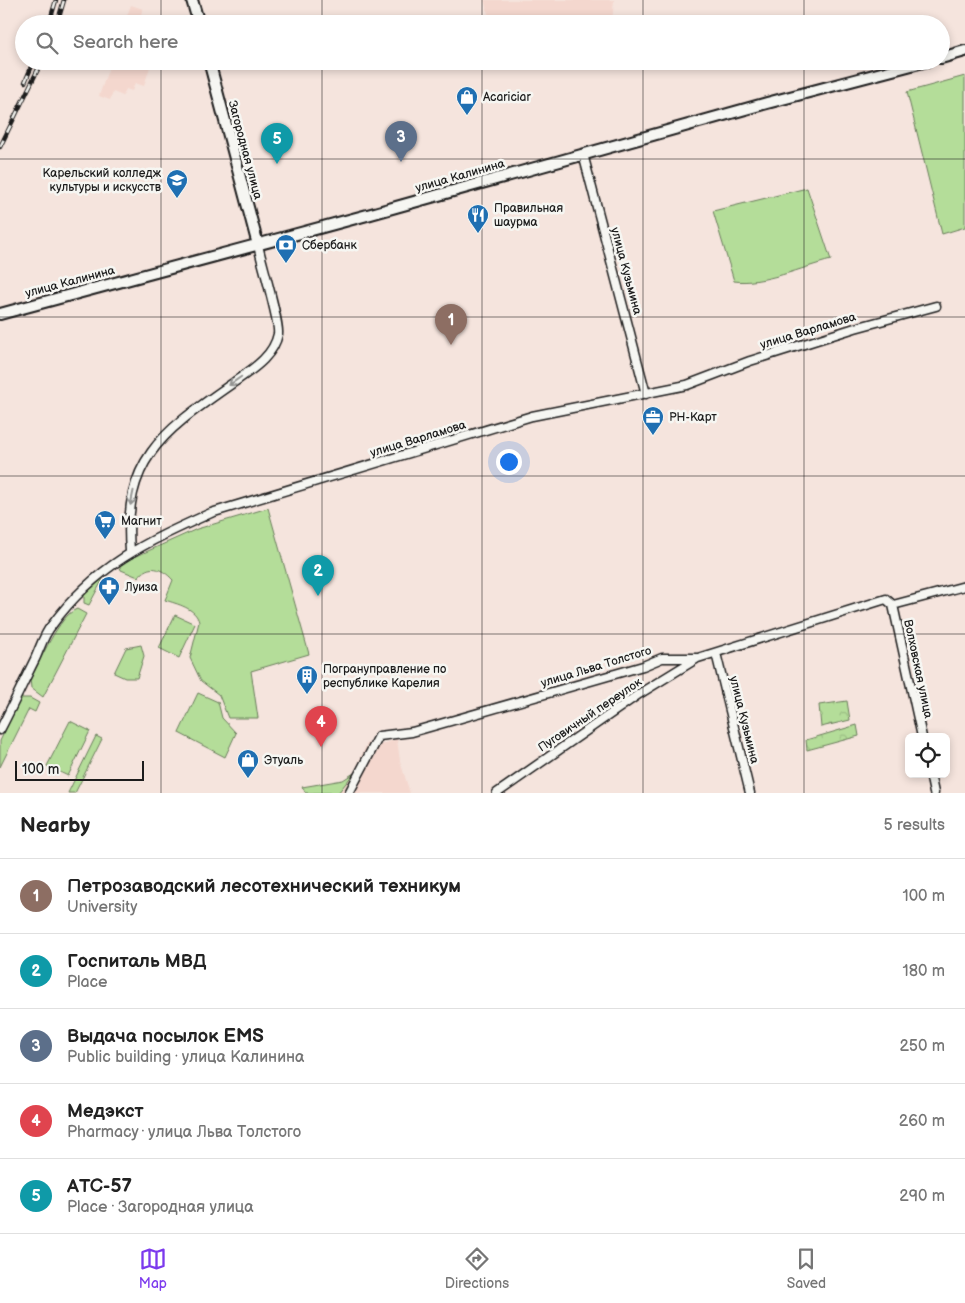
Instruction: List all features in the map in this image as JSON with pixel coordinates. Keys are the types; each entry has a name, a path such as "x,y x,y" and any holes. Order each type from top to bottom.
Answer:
{"main road":[{"path":"192,0 196,15"},
{"path":"950,56 965,52"},
{"name":"Загородная улица","path":"211,70 258,245"},
{"name":"улица Калинина","path":"0,314 894,70"}],"street":[{"name":"улица Кузьмина","path":"583,154 646,394"},
{"path":"130,551 128,516 134,488 143,461 161,437 253,369 273,350 279,332 258,245"},
{"name":"улица Варламова","path":"0,730 50,626 87,585 130,551 211,514 532,416 646,394 687,384 750,361 855,328 936,306"},
{"name":"улица Льва Толстого","path":"349,793 378,736 396,735 420,729 643,666 662,658 698,658 886,599 893,605 965,586"},
{"name":"Волховская улица","path":"893,605 921,733"},
{"name":"улица Кузьмина","path":"716,653 750,793"},
{"name":"Пуговичный переулок","path":"497,793 639,694 698,658"},
{"path":"931,778 934,793"}],"shaded area":[{"path":"484,0 614,0 613,15 488,15"},
{"path":"131,5 143,9 141,15 127,15"},
{"path":"108,70 149,70 144,86 135,83 132,91 126,89 123,96 113,92 110,100 99,96"},
{"path":"397,739 400,761 410,793 338,793 354,773 367,743 380,745"}],"green space":[{"path":"965,76 965,227 942,234 907,92"},
{"path":"807,188 831,260 770,278 745,282 734,281 713,211"},
{"path":"268,508 309,654 251,671 258,718 228,718 219,695 201,681 190,658 199,622 197,617 185,607 165,600 173,580 164,572 156,569 147,570 138,577 121,570 119,564 197,529"},
{"path":"104,577 89,605 84,603 84,595"},
{"path":"77,609 86,614 43,697 31,688 30,679 63,620"},
{"path":"175,615 195,624 179,658 159,648"},
{"path":"141,645 144,656 137,678 125,678 114,673 126,648"},
{"path":"198,693 218,702 222,718 236,733 225,757 179,733"},
{"path":"21,698 30,698 39,703 35,712 29,709 0,767 0,741"},
{"path":"847,701 850,720 821,727 819,705"},
{"path":"70,721 90,731 68,776 47,766"},
{"path":"857,725 859,736 807,750 806,740"},
{"path":"96,736 102,739 75,793 68,793"},
{"path":"354,773 338,793 306,793 302,787 343,780"}],"railway":[{"path":"52,15 56,0"},
{"path":"60,15 64,0"},
{"path":"25,82 30,70"},
{"path":"0,147 38,70"}],"place":[{"name":"Acariciar","path":"467,116"},
{"name":"Выдача посылок EMS","path":"401,162"},
{"name":"АТС-57","path":"277,164"},
{"name":"Карельский колледж культуры и искусств","path":"177,199"},
{"name":"Правильная шаурма","path":"478,234"},
{"name":"Сбербанк","path":"286,264"},
{"name":"Петрозаводский лесотехнический техникум","path":"451,345"},
{"name":"РН-Карт","path":"653,436"},
{"name":"Магнит","path":"105,540"},
{"name":"Госпиталь МВД","path":"318,596"},
{"name":"Луиза","path":"109,606"},
{"name":"Погрануправление по республике Карелия","path":"307,695"},
{"name":"Медэкст","path":"321,747"},
{"name":"Этуаль","path":"248,779"}]}
